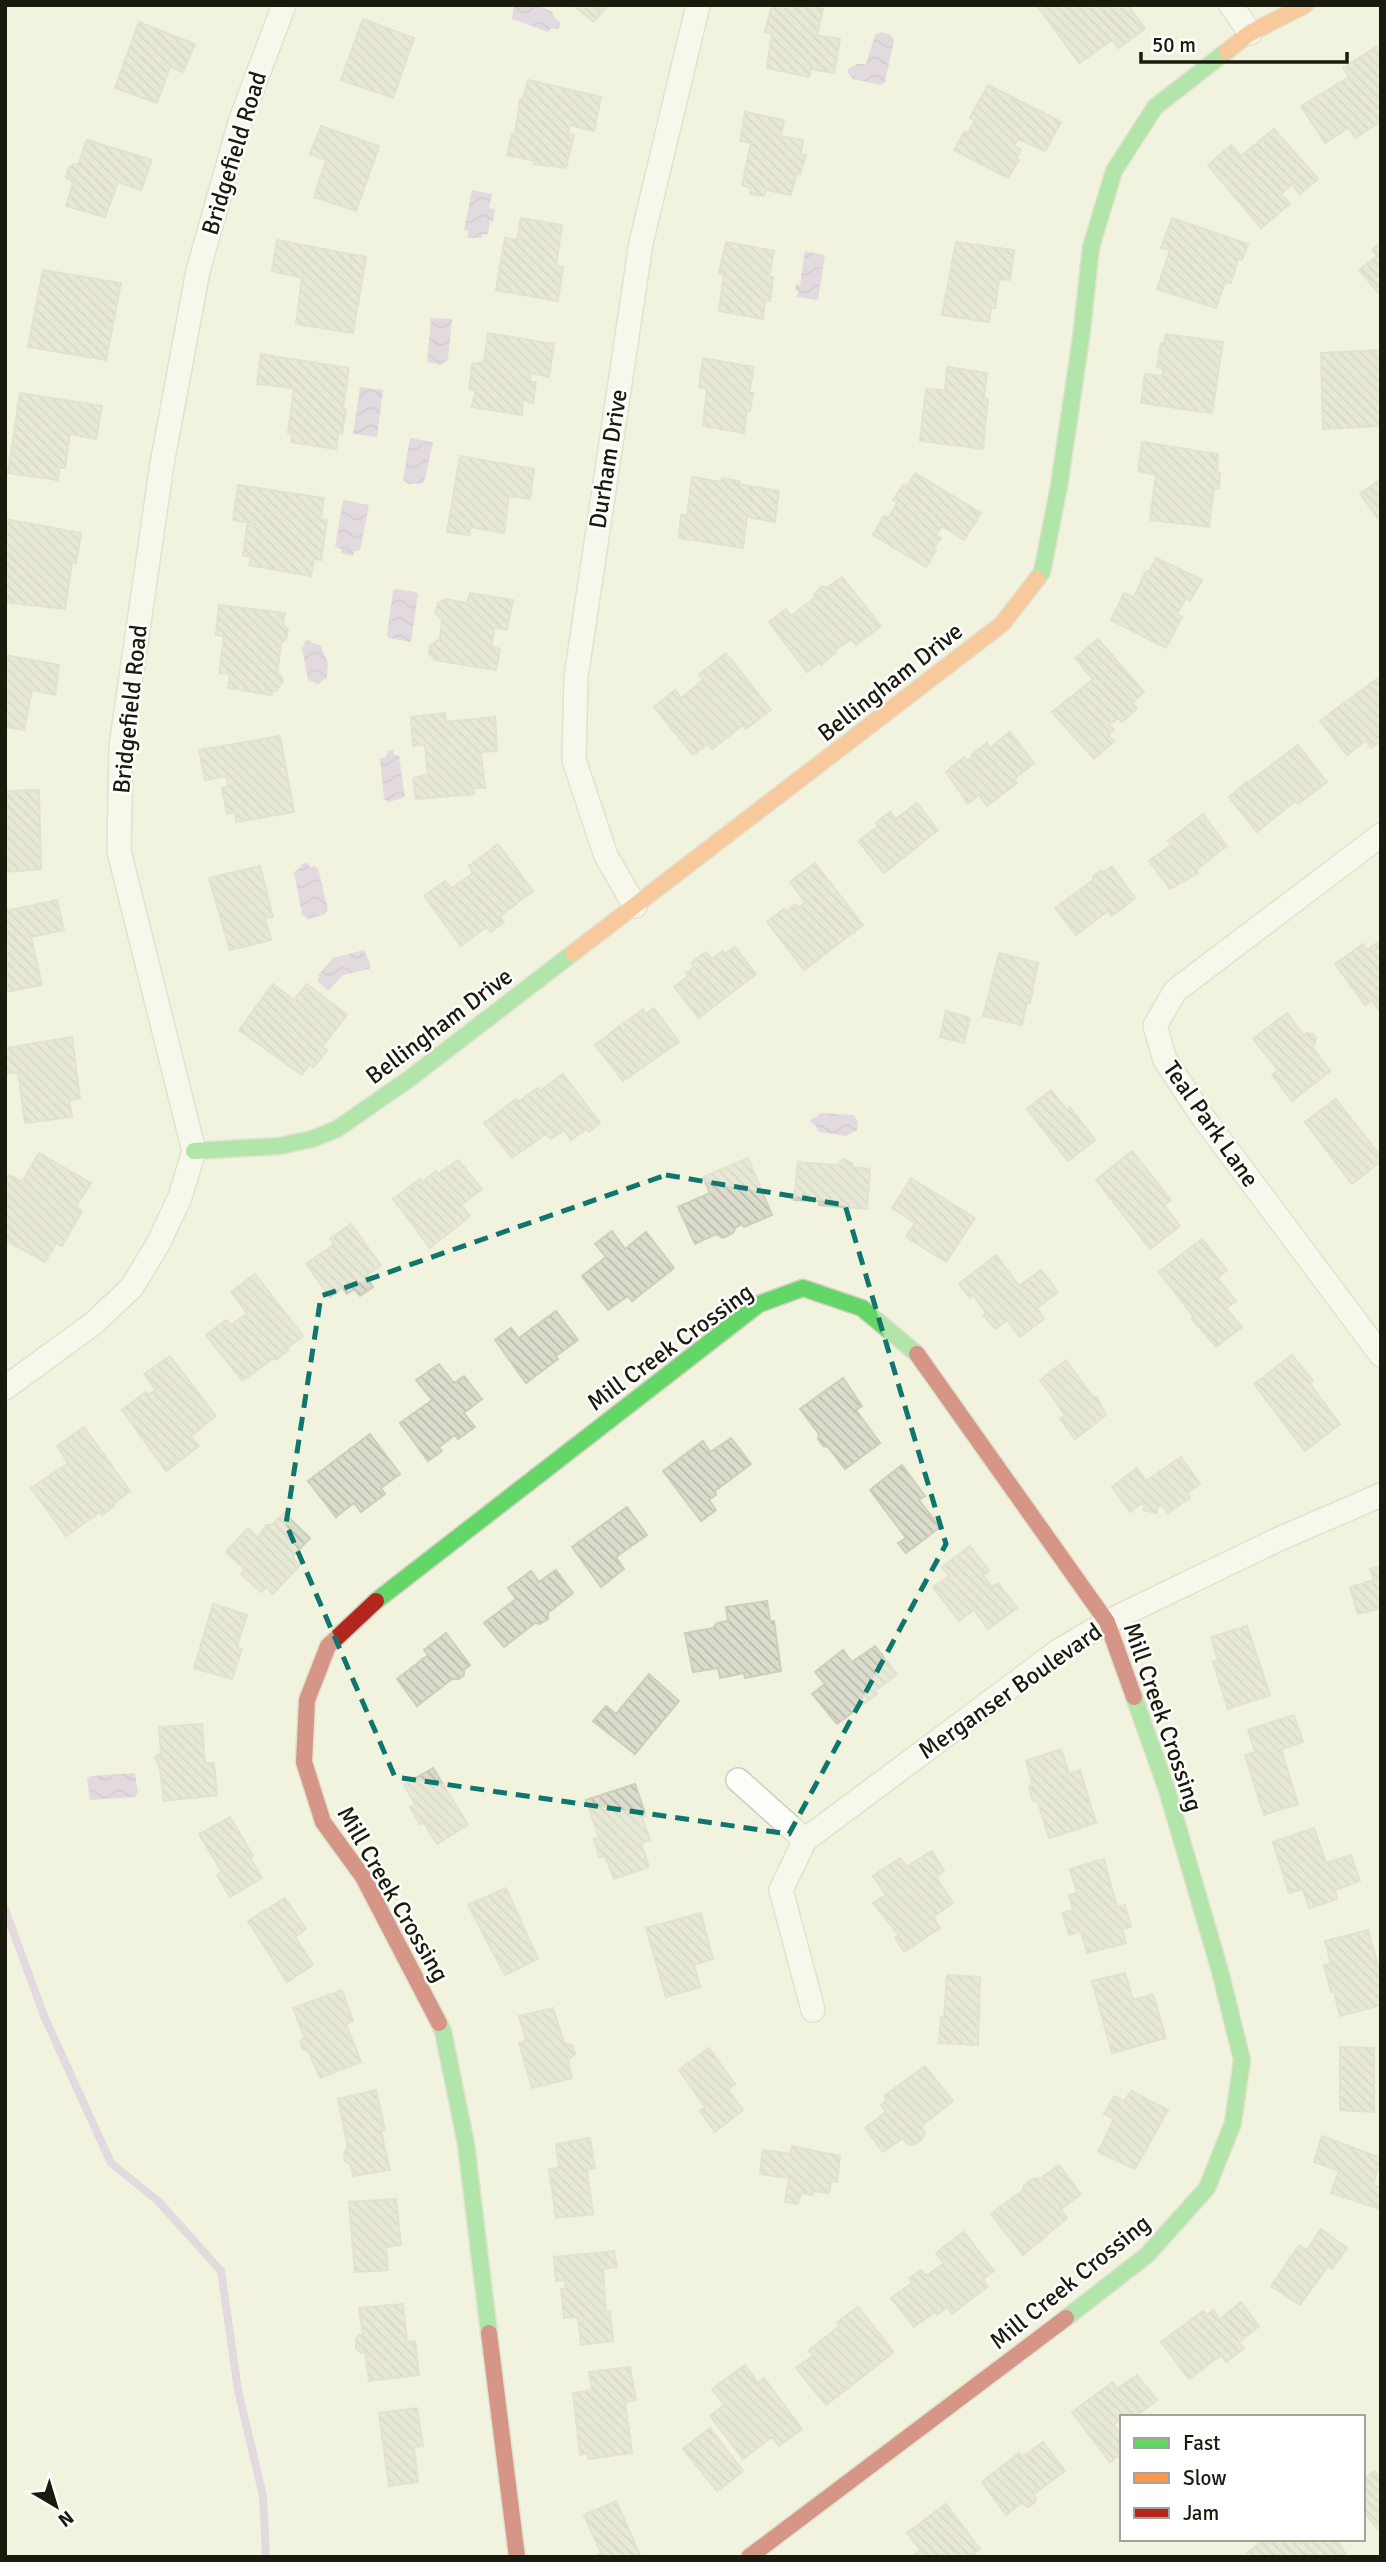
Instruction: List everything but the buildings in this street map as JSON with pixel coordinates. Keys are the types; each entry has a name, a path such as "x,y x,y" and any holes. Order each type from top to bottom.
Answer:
{"street":[{"name":"Bridgefield Road","path":"194,1152 119,851 121,747 162,464 198,271 241,119 284,5"},
{"name":"Durham Drive","path":"635,906 607,856 574,760 576,677 641,243 698,5"},
{"path":"1231,5 1250,33"},
{"name":"Bellingham Drive","path":"194,1152 303,1142 331,1132 409,1079 1003,624 1042,572 1059,486 1091,247 1114,171 1155,107 1250,33 1305,5"},
{"name":"Teal Park Lane","path":"1381,835 1175,991 1155,1026 1164,1060 1202,1116 1381,1355"},
{"path":"5,1388 94,1323 132,1287 158,1244 180,1197 194,1152"},
{"name":"Mill Creek Crossing","path":"517,2557 467,2144 443,2031 363,1877 323,1822 304,1762 307,1700 328,1646 387,1591 760,1304 803,1288 862,1308 914,1349 1107,1622 1167,1790 1220,1970 1242,2060 1233,2123 1207,2188 1147,2255 968,2394 749,2557"},
{"name":"Merganser Boulevard","path":"813,2010 781,1890 805,1840 1057,1652 1107,1622 1279,1539 1381,1495"},
{"path":"738,1780 805,1840"}],"highlighted area":[{"path":"666,1175 845,1205 946,1544 789,1834 395,1777 286,1524 321,1296"}],"water":[{"path":"514,5 537,5 552,12 560,26 557,29 551,28 548,32 512,19"},
{"path":"881,32 890,34 894,40 885,82 881,85 853,79 847,72 849,68 866,64 875,35"},
{"path":"472,190 492,194 489,208 495,209 488,234 483,234 481,238 467,238 469,231 464,230"},
{"path":"805,251 825,255 818,300 797,297 798,291 795,290 796,284 800,285"},
{"path":"431,318 452,319 448,359 441,365 427,362"},
{"path":"360,387 383,390 377,437 353,434"},
{"path":"410,438 433,442 424,483 409,484 403,480"},
{"path":"343,500 369,505 360,551 354,551 353,556 341,553 341,549 335,547"},
{"path":"396,589 418,594 411,642 389,638 387,635 393,591"},
{"path":"310,639 321,646 328,664 327,677 318,684 308,680 302,648 304,642"},
{"path":"393,750 394,755 399,755 405,797 389,802 384,799 380,758 385,758 388,751"},
{"path":"308,863 310,867 318,868 328,910 325,914 309,919 302,915 294,872 301,864"},
{"path":"364,950 371,966 369,969 343,975 328,991 317,981 320,977 318,975 333,958"},
{"path":"820,1113 853,1115 858,1121 857,1130 846,1136 819,1132 810,1122"},
{"path":"135,1773 138,1793 134,1797 90,1800 87,1779 90,1776"}],"waterway":[{"path":"5,1909 44,2016 111,2163 158,2201 221,2271 238,2390 263,2496 266,2557"}],"traffic: fast":[{"path":"1037,579 1042,572 1059,486 1081,338 1091,247 1114,171 1155,107 1227,51"},
{"path":"194,1151 279,1146 312,1139 337,1129 409,1079 573,953"},
{"path":"376,1601 759,1304 803,1288 862,1308 917,1354"},
{"path":"1066,2318 1147,2255 1207,2188 1233,2123 1242,2060 1220,1971 1167,1790 1134,1697"},
{"path":"439,2023 443,2031 466,2144 489,2333"}],"traffic: slow":[{"path":"1227,51 1250,33 1305,5"},
{"path":"573,953 1002,624 1037,579"}],"traffic: jam":[{"path":"917,1354 1107,1622 1134,1697"},
{"path":"376,1601 328,1646 307,1700 304,1762 323,1822 363,1877 439,2023"},
{"path":"749,2557 1066,2318"},
{"path":"489,2333 517,2557"}]}
